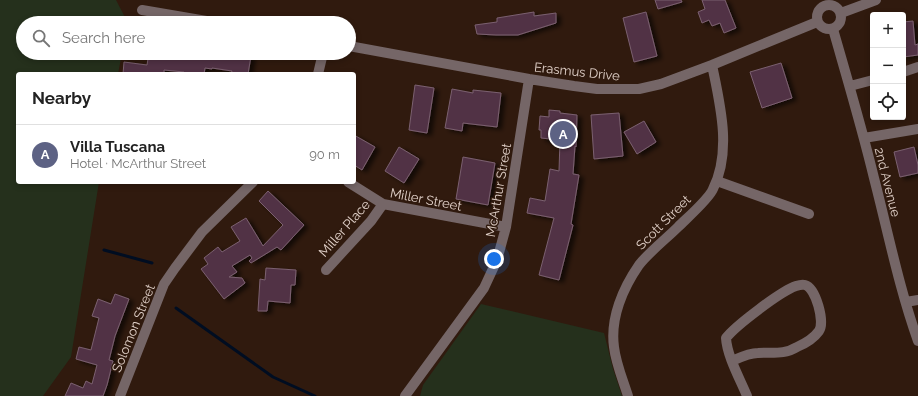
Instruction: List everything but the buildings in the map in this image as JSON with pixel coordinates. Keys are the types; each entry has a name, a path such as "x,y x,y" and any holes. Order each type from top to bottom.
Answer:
{"street":[{"path":"840,13 876,0"},
{"path":"823,3 832,5 839,9 841,20 833,29 824,29 817,22 816,15 823,3"},
{"path":"142,10 177,16"},
{"name":"Erasmus Drive","path":"356,47 529,79 597,89 639,89 661,84 712,65 817,22"},
{"name":"2nd Avenue","path":"833,29 850,86 906,302 918,341"},
{"path":"318,72 321,60"},
{"name":"Scott Street","path":"628,396 617,363 614,346 614,323 623,292 640,264 713,191 720,171 723,151 723,132 712,65"},
{"path":"906,71 918,67"},
{"name":"McArthur Street","path":"405,396 484,288 497,260 506,227 529,79"},
{"path":"850,86 870,81"},
{"path":"864,138 918,129"},
{"path":"717,181 809,214"},
{"name":"Solomon Street","path":"120,396 164,284 202,232 251,184"},
{"name":"Miller Street","path":"351,184 383,204 506,227"},
{"name":"Miller Place","path":"326,270 371,221 383,204"},
{"path":"732,361 758,353 788,352 798,347 817,333 820,327 820,322 816,300 812,289 805,285 795,286 775,298 733,330 726,338 726,345 732,361 747,396"},
{"path":"906,302 918,300"}],"green space":[{"path":"0,0 116,0 124,16 16,16 16,60 121,60 118,72 16,72 16,184 99,184 71,357 43,396 0,396"},
{"path":"481,304 604,333 613,369 622,396 420,396 423,385"}],"waterway":[{"path":"104,250 152,263"},
{"path":"176,308 273,377 315,396"}],"place":[{"name":"Villa Tuscana","path":"563,134"}]}
